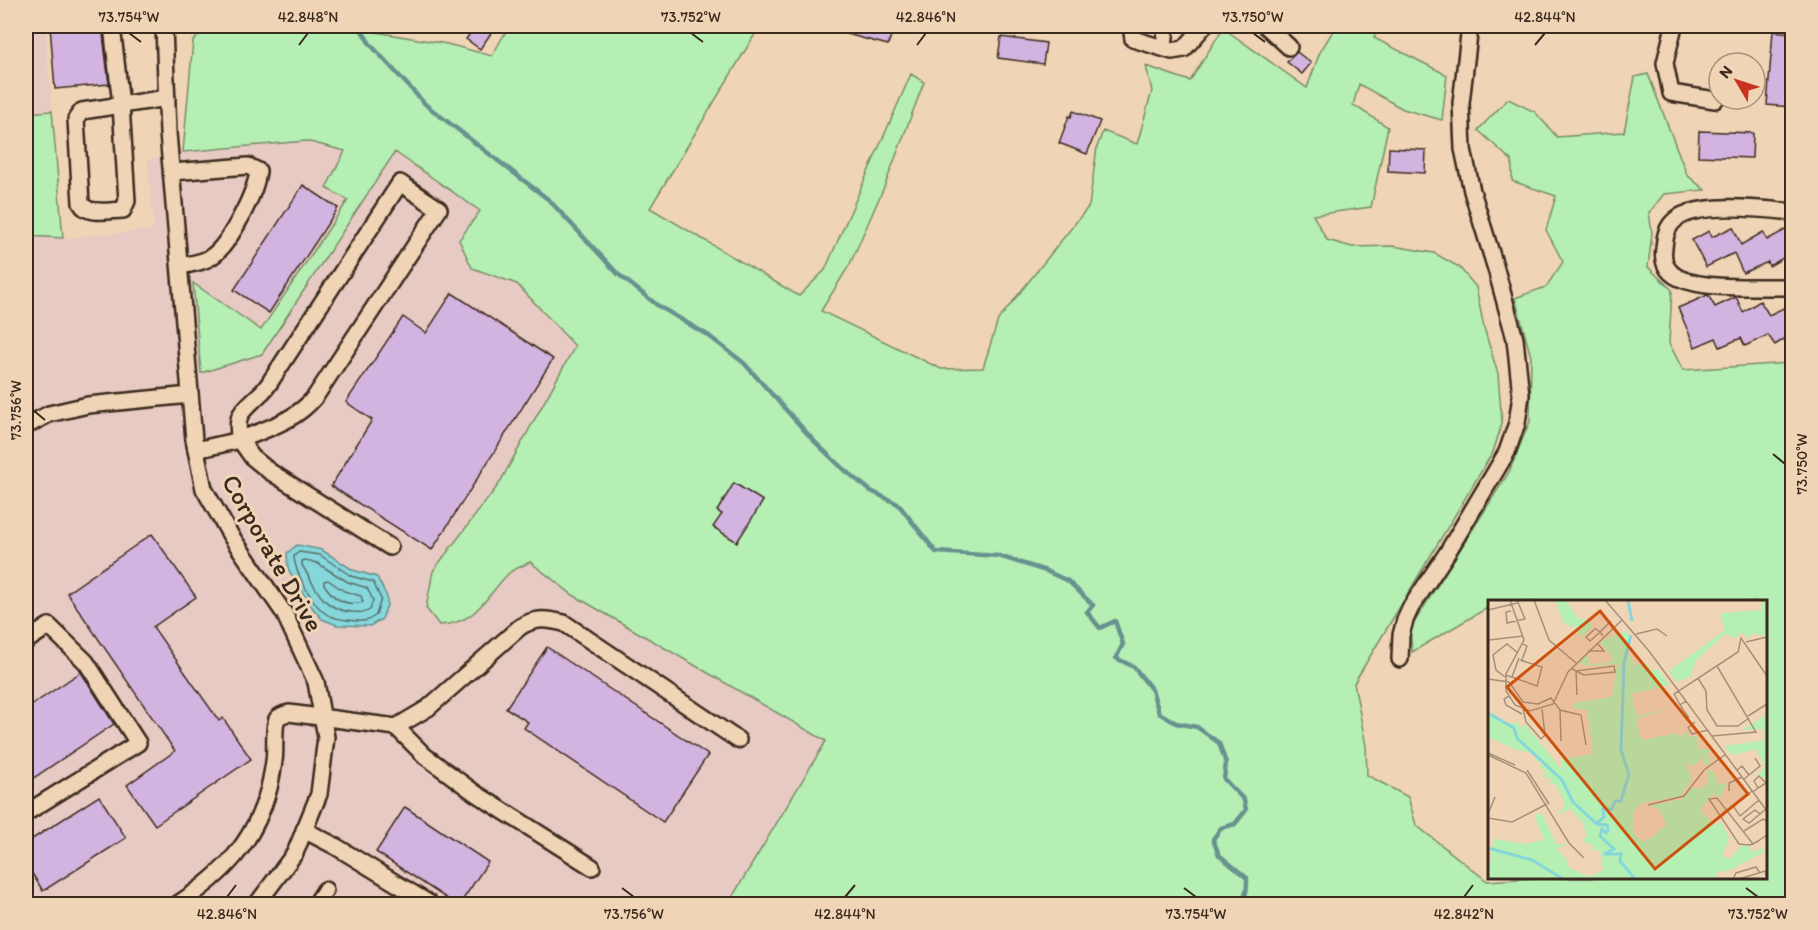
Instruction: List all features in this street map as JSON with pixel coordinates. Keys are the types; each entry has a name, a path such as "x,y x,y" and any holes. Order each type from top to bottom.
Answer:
{"street":[{"path":"112,26 121,105 127,201 123,210 88,211 81,203 78,115 82,111 121,105 167,98"},
{"name":"Corporate Drive","path":"164,26 172,172 190,395 196,450 204,489 231,536 284,613 316,682 326,736 319,794 295,853 257,904"},
{"path":"1131,26 1133,39 1172,51 1184,48 1204,26"},
{"path":"1164,48 1166,26"},
{"path":"1266,26 1289,47"},
{"path":"1400,659 1404,620 1447,554 1507,452 1517,423 1521,395 1515,339 1472,191 1463,149 1461,103 1470,26"},
{"path":"1674,26 1665,63 1671,93 1707,99"},
{"path":"172,172 248,166 258,171 253,193 237,225 214,256 205,261 180,266"},
{"path":"196,450 240,440 294,417 304,410 315,397 439,209 400,183 272,379 246,406 237,422 240,440 252,457 269,471 390,547"},
{"path":"1792,212 1748,208 1693,211 1684,214 1673,221 1666,233 1662,258 1665,266 1677,277 1698,284 1792,287"},
{"path":"26,426 49,414 87,405 190,395"},
{"path":"178,904 224,870 254,830 269,786 278,719 289,713 396,726 428,708 520,627 531,620 545,619 564,624 738,740"},
{"path":"26,641 49,626 86,662 138,743 26,813"},
{"path":"396,726 425,756 474,793 592,867"},
{"path":"304,830 430,904"},
{"path":"315,904 325,890"}],"shaded area":[{"path":"26,26 45,26 52,111 26,113"},
{"path":"306,141 346,151 395,151 480,211 472,268 517,284 575,346 499,484 433,571 471,616 511,571 530,562 573,595 826,741 728,904 26,904 26,236 63,238 154,230 148,160 183,152"}],"green space":[{"path":"209,26 368,26 376,32 447,44 492,56 509,26 760,26 650,208 799,296 825,270 911,74 924,82 885,185 850,264 821,311 941,369 983,368 998,320 1089,206 1097,147 1103,131 1137,144 1152,91 1146,66 1190,81 1223,28 1307,88 1320,52 1336,26 1380,26 1374,38 1447,75 1442,120 1403,109 1359,84 1353,105 1388,127 1371,207 1313,215 1327,240 1352,247 1393,246 1434,253 1459,267 1476,287 1484,328 1498,374 1502,424 1493,452 1354,683 1366,746 1367,775 1408,797 1416,825 1487,881 1767,879 1767,600 1488,600 1488,608 1412,652 1410,629 1509,472 1530,421 1531,357 1515,298 1546,287 1563,262 1546,230 1556,196 1512,181 1512,161 1478,130 1508,99 1535,112 1557,137 1624,132 1635,77 1648,74 1687,175 1705,190 1664,194 1649,213 1652,233 1648,267 1672,290 1669,343 1683,370 1792,363 1792,904 728,904 826,741 573,595 530,562 509,573 479,608 463,620 439,625 426,608 433,571 499,484 575,346 517,284 472,268 459,240 480,211 395,152 262,354 201,373 193,283 261,330 348,200 326,188 345,151 306,141 183,152 193,41"},
{"path":"52,111 63,238 26,236 26,113"}],"water":[{"path":"297,545 322,550 353,570 377,577 387,597 382,619 370,626 337,625 322,619 288,569 287,553"}],"building":[{"path":"50,26 102,26 109,84 55,89"},
{"path":"475,26 496,26 480,49 466,39"},
{"path":"829,26 894,26 888,45 828,29"},
{"path":"1773,31 1792,33 1790,107 1767,105"},
{"path":"1001,37 1046,43 1043,64 998,58"},
{"path":"1297,52 1311,63 1302,74 1287,62"},
{"path":"1073,111 1100,121 1087,154 1059,143"},
{"path":"1699,131 1753,133 1752,158 1698,156"},
{"path":"1389,148 1426,150 1425,173 1388,171"},
{"path":"303,185 338,208 269,313 234,290"},
{"path":"1733,227 1741,245 1763,232 1767,240 1787,229 1792,239 1792,253 1769,266 1768,262 1743,273 1734,253 1706,267 1692,240 1709,231 1712,237"},
{"path":"452,293 553,359 432,550 331,486 372,420 346,402 403,317 426,333"},
{"path":"1708,295 1715,307 1736,297 1743,312 1760,301 1769,315 1792,304 1792,334 1775,345 1768,335 1745,346 1741,338 1720,347 1716,338 1695,347 1678,308"},
{"path":"734,483 763,501 737,542 713,527 722,514 717,511"},
{"path":"152,534 196,597 153,627 219,721 223,718 251,759 155,825 127,785 175,751 67,593"},
{"path":"547,647 708,755 663,822 524,728 528,722 506,708"},
{"path":"81,672 114,724 26,783 26,709"},
{"path":"99,796 126,838 43,891 26,864 26,843"},
{"path":"405,807 488,862 460,904 455,904 376,852"}],"waterway":[{"path":"359,26 370,44 426,105 549,200 618,274 657,305 709,336 744,363 814,441 842,468 871,491 898,504 936,552 999,556 1046,571 1068,581 1093,605 1087,612 1100,628 1115,621 1123,644 1116,658 1134,667 1152,690 1159,713 1176,723 1197,727 1219,743 1226,763 1224,779 1244,800 1246,810 1235,824 1221,828 1213,839 1219,855 1247,878 1245,896 1231,904"}]}
